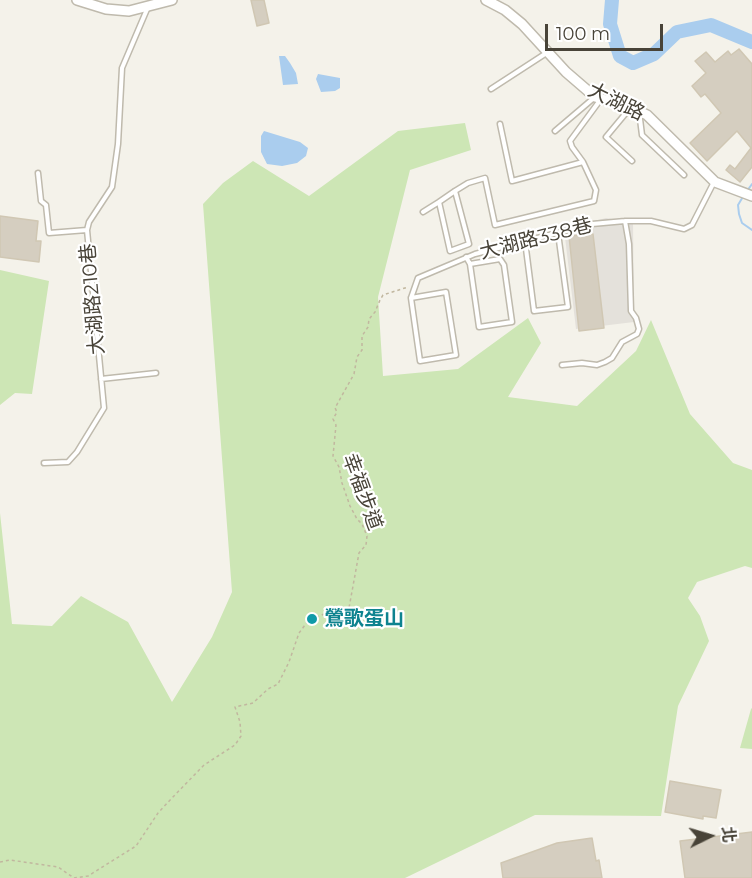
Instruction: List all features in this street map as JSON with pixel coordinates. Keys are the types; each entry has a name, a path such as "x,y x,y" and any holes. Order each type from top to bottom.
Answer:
{"street":[{"path":"77,0 106,9 129,11 168,1"},
{"name":"大湖路","path":"486,0 505,10 522,24 566,72 598,97 647,115 715,182 752,196"}],"lane":[{"name":"大湖路210巷","path":"44,463 68,462 77,452 104,408 87,230 89,222 112,187 118,144 122,68 148,7"},
{"path":"491,89 549,51"},
{"path":"555,131 598,97"},
{"path":"423,212 468,183 485,178 495,225 594,201 596,190 570,141 598,97"},
{"path":"632,161 606,137 635,109 642,135 684,175"},
{"path":"500,124 512,181 583,162"},
{"path":"38,173 41,201 46,205 49,232 87,230"},
{"name":"大湖路338巷","path":"414,285 418,278 466,257 592,224 625,220 651,221 684,229 692,225 715,182"},
{"path":"439,202 450,251 469,244 455,191"},
{"path":"562,365 582,363 597,365 605,362 612,358 622,342 637,334 639,329 632,311 629,244 625,220"},
{"path":"525,241 534,310 568,307 558,232"},
{"path":"466,257 471,264 479,327 512,322 504,265 500,259 471,264"},
{"path":"411,298 446,292 456,355 420,361 411,298 414,285"},
{"path":"101,379 156,373"}],"path":[{"name":"幸福步道","path":"0,862 10,860 58,867 74,878 88,876 136,846 158,813 204,765 235,745 241,736 236,707 253,703 268,689 278,684 290,662 299,633 308,621 324,614 347,611 359,554 366,545 367,536 350,506 339,467 333,456 336,425 333,419 338,412 335,408 354,374 357,357 364,343 362,336 383,295 414,285"}],"shaded area":[{"path":"606,218 633,222 634,322 576,329 564,229"}],"green space":[{"path":"465,123 471,150 410,170 378,297 383,376 458,369 528,318 541,343 508,397 577,406 636,351 651,320 690,414 733,463 752,470 752,568 745,566 697,582 688,598 700,616 709,641 678,706 661,816 535,815 405,878 0,878 0,513 12,624 52,626 81,596 128,622 172,702 212,637 232,592 203,204 223,183 253,161 309,196 398,131"},
{"path":"0,270 49,281 32,394 15,393 0,405"},
{"path":"751,709 752,749 740,748"}],"water":[{"path":"279,56 285,56 290,63 296,73 298,84 283,85"},
{"path":"318,74 340,78 340,88 335,91 321,92 316,79"},
{"path":"264,131 300,142 308,148 306,156 297,163 282,166 267,164 261,152 261,136"}],"building":[{"path":"251,0 264,0 269,23 257,26"},
{"path":"739,49 752,64 752,167 740,182 726,170 730,165 735,169 751,148 737,131 707,161 690,143 721,113 705,94 701,97 692,86 706,73 695,61 706,52 715,62 728,51 731,55"},
{"path":"0,216 38,221 36,241 41,241 39,262 0,257"},
{"path":"593,234 604,328 579,331 569,236"},
{"path":"670,781 721,790 716,818 703,816 703,819 665,812"},
{"path":"752,832 752,878 685,878 680,841"},
{"path":"592,838 602,878 503,878 501,863 557,843"}],"waterway":[{"path":"612,0 610,24 620,56 633,63 654,54 677,32 711,25 752,42"},
{"path":"747,191 752,184"},
{"path":"744,195 738,205 739,214 742,223 752,230"}],"place":[{"name":"鶯歌蛋山","path":"312,619"}]}
